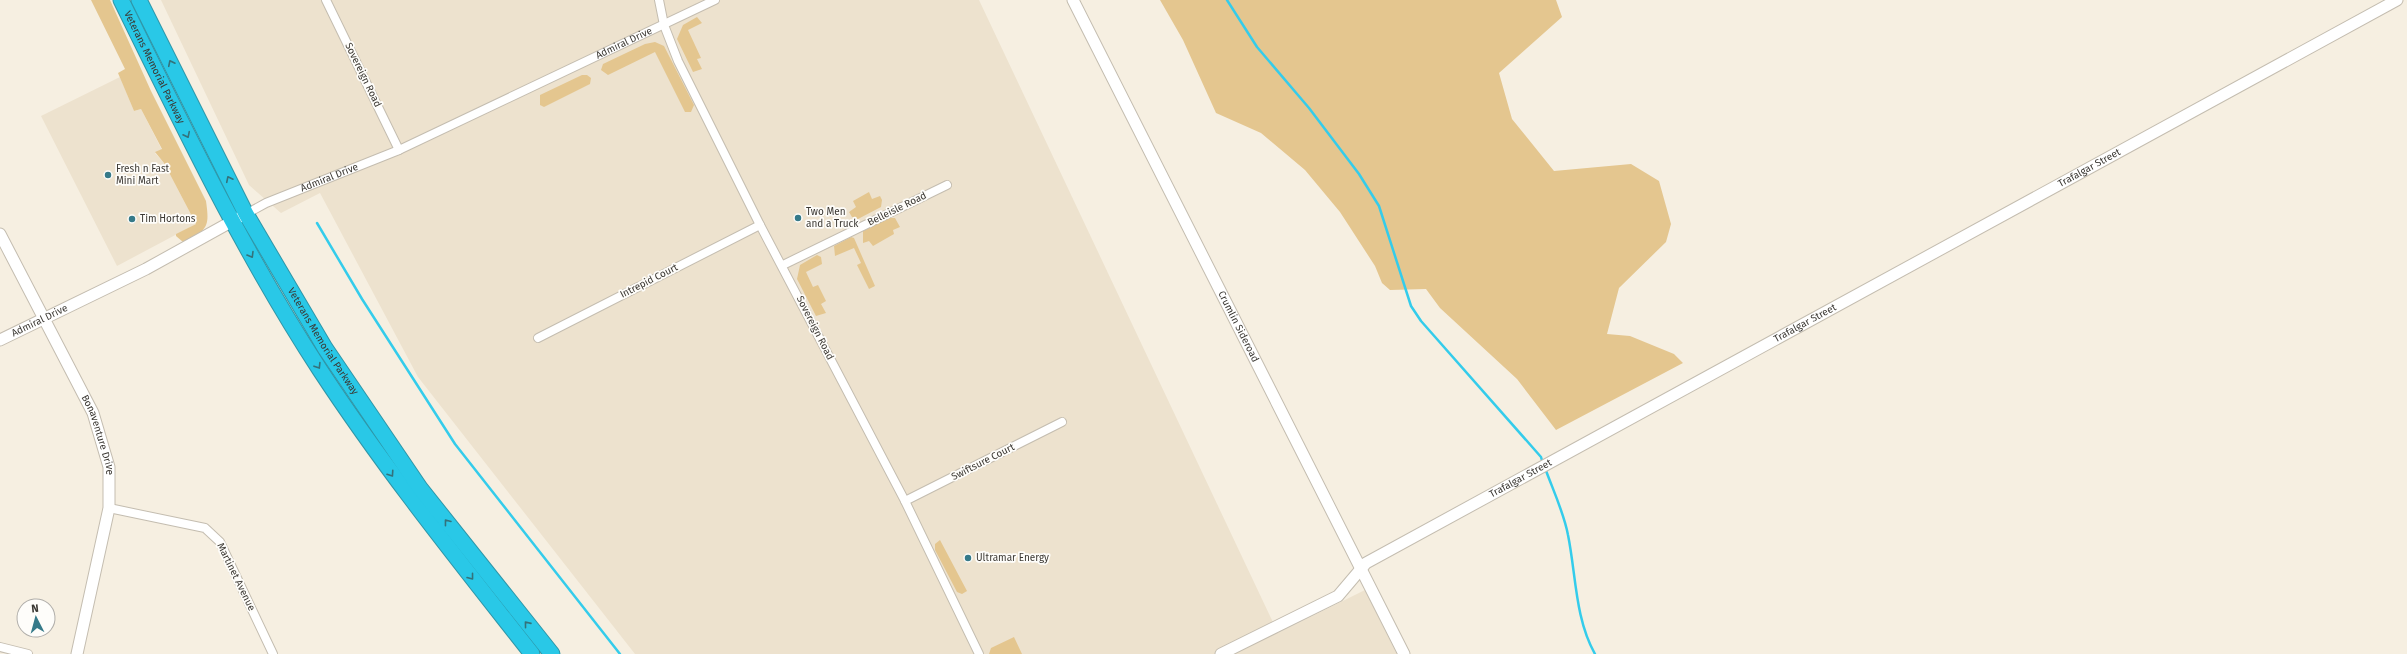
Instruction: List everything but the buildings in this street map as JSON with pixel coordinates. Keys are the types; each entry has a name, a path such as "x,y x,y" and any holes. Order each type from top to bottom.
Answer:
{"highway":[{"name":"Veterans Memorial Parkway","path":"121,0 232,221 319,369 400,486 532,654"},
{"name":"Veterans Memorial Parkway","path":"139,0 246,214 325,348 373,421 420,488 552,654"}],"street":[{"name":"Sovereign Road","path":"326,0 399,150"},
{"name":"Sovereign Road","path":"659,0 664,25 678,61 760,225 782,264 905,501 979,654"},
{"name":"Admiral Drive","path":"0,340 146,269 273,200 399,150 715,0"},
{"name":"Crumlin Sideroad","path":"1073,0 1404,654"},
{"name":"Trafalgar Street","path":"1221,654 1338,596 1360,568 1372,559 2397,0"},
{"name":"Belleisle Road","path":"782,264 947,185"},
{"name":"Intrepid Court","path":"538,338 760,225"},
{"name":"Bonaventure Drive","path":"0,234 93,413 109,468 109,508 77,654"},
{"name":"Swiftsure Court","path":"905,501 1062,422"},
{"name":"Martinet Avenue","path":"109,508 205,528 220,542 273,654"},
{"path":"0,647 28,654"}],"shaded area":[{"path":"91,0 110,0 151,91 206,201 207,223 205,227 202,231 183,242 176,236 176,234 196,224 164,163 155,152 162,149 141,109 134,111 118,73 125,69"},
{"path":"161,0 979,0 1278,633 1365,590 1397,654 635,654 418,377 320,193 281,213 249,185"},
{"path":"1160,0 1556,0 1562,17 1499,73 1512,119 1554,171 1631,164 1659,181 1671,224 1666,242 1619,288 1607,334 1630,336 1674,354 1683,363 1556,430 1517,379 1440,308 1426,289 1390,290 1382,283 1375,266 1340,212 1305,170 1261,133 1216,113 1183,40"},
{"path":"697,17 702,23 688,30 701,58 697,59 702,69 693,72 677,39 683,25"},
{"path":"655,42 664,46 694,105 691,112 685,112 655,52 608,75 601,70 603,64 645,44"},
{"path":"582,75 587,75 591,78 590,84 544,107 540,105 540,95"},
{"path":"120,77 134,111 141,109 162,150 155,153 164,163 196,224 117,266 41,116"},
{"path":"869,192 872,199 880,196 882,200 881,207 858,219 852,217 849,212 856,207 853,201"},
{"path":"889,218 895,218 900,227 893,230 894,234 873,246 869,241 863,243 863,231"},
{"path":"851,237 854,238 875,286 869,289 857,265 861,263 854,248 835,256 834,246"},
{"path":"817,255 821,257 822,264 806,272 813,287 818,285 826,301 821,304 826,313 816,316 797,279 800,265"},
{"path":"940,540 967,591 962,594 957,592 935,550 935,544"},
{"path":"1014,637 1022,654 989,654 991,648"}],"waterway":[{"path":"1227,0 1257,47 1309,108 1359,174 1379,206 1411,306 1421,321 1541,457 1543,464"},
{"path":"317,223 362,299 455,444 620,654"},
{"path":"1545,468 1566,527 1583,626 1595,654"}],"place":[{"name":"Fresh n Fast Mini Mart","path":"108,175"},
{"name":"Two Men and a Truck","path":"798,218"},
{"name":"Tim Hortons","path":"132,219"},
{"name":"Ultramar Energy","path":"968,558"}]}
